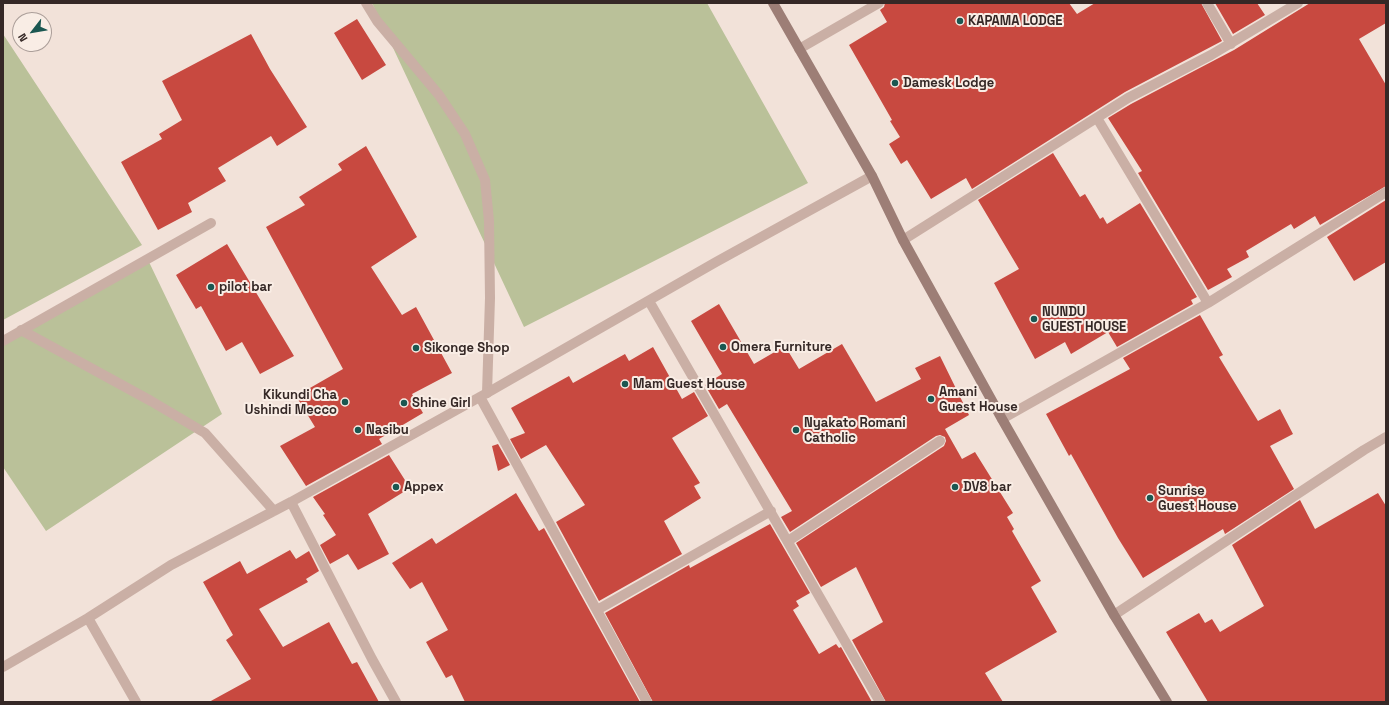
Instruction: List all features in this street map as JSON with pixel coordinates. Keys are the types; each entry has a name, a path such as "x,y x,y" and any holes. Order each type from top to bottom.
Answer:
{"street":[{"path":"366,3 377,21 439,95 465,134 485,180 489,221 490,298 484,395 646,702"},
{"path":"773,3 872,176 903,240 1002,419 1114,614 1167,702"},
{"path":"799,49 879,3"},
{"path":"1207,3 1231,44"},
{"path":"903,240 1128,98 1212,55 1298,3"},
{"path":"1097,118 1208,303"},
{"path":"3,667 88,618 171,565 291,502 484,395 716,262 872,176"},
{"path":"1002,419 1208,303 1386,192"},
{"path":"3,341 211,223"},
{"path":"650,301 880,702"},
{"path":"22,330 151,401 205,433 274,511"},
{"path":"1114,614 1364,450 1386,438"},
{"path":"788,541 940,441"},
{"path":"291,502 372,659 396,702"},
{"path":"597,610 770,511"},
{"path":"88,618 136,702"}],"green space":[{"path":"372,3 707,3 808,183 524,327"},
{"path":"3,34 12,48 12,52 15,52 142,245 3,320"},
{"path":"149,262 222,414 46,531 3,467 3,338"}],"building":[{"path":"885,3 1069,3 1077,14 1095,3 1201,3 1222,41 1125,92 972,189 966,178 931,199 907,160 901,164 889,144 900,137 890,121 892,120 849,45 887,22 880,10 884,7"},
{"path":"1215,3 1257,3 1265,15 1233,34"},
{"path":"1310,3 1386,3 1386,23 1359,39 1386,85 1386,186 1320,225 1315,216 1294,229 1291,224 1246,251 1249,257 1227,269 1232,277 1208,290 1138,173 1142,171 1108,118 1131,104 1234,50"},
{"path":"357,19 386,65 362,80 334,33"},
{"path":"251,34 270,69 307,127 277,146 271,136 218,168 226,181 188,203 192,212 158,230 121,162 162,139 159,134 182,120 162,81"},
{"path":"366,146 417,237 371,267 402,315 416,307 452,373 412,394 423,413 379,439 382,444 306,486 280,446 315,427 296,396 343,369 266,227 305,205 299,197 342,170 338,164"},
{"path":"1053,153 1080,197 1085,194 1100,219 1103,217 1107,224 1140,203 1197,297 1191,300 1193,304 1117,347 1108,332 1071,354 1065,342 1035,359 994,283 1019,269 978,200"},
{"path":"1386,200 1386,262 1354,281 1327,237"},
{"path":"227,244 294,356 260,374 242,342 226,351 201,306 196,309 176,275"},
{"path":"719,304 754,364 785,346 799,369 842,344 876,402 921,379 915,368 940,356 969,415 945,429 962,459 975,452 1013,513 1007,517 1014,529 1012,531 1041,581 1031,587 1057,632 985,673 1003,702 886,702 852,640 883,622 856,567 821,587 796,543 944,446 946,441 945,437 940,435 936,436 790,532 781,517 792,511 727,404 719,409 705,385 722,374 691,321"},
{"path":"1200,315 1223,355 1219,357 1258,421 1280,409 1293,434 1270,446 1294,489 1225,534 1223,529 1143,578 1118,538 1071,454 1069,456 1046,414 1130,369 1123,358"},
{"path":"653,347 682,399 694,392 708,416 672,438 700,483 694,486 701,498 664,521 682,554 599,601 556,522 585,505 546,445 521,459 510,439 525,433 511,408 569,376 573,383 625,354 629,361"},
{"path":"498,444 510,465 498,471 492,446"},
{"path":"389,455 410,488 368,514 389,554 358,570 348,554 330,564 320,545 336,535 323,515 325,514 313,497"},
{"path":"516,493 539,531 544,528 640,702 465,702 452,675 446,678 426,642 448,630 422,582 410,589 392,563 432,538 436,544"},
{"path":"1378,493 1386,506 1386,702 1208,702 1166,632 1199,613 1205,623 1212,619 1220,632 1264,606 1232,545 1300,500 1315,529"},
{"path":"770,524 810,593 796,601 799,606 793,610 819,654 836,644 839,648 841,647 872,702 653,702 605,613 689,565 690,568"},
{"path":"290,550 296,559 309,551 319,571 306,579 308,582 259,609 283,647 329,622 352,664 357,662 379,702 209,702 251,679 226,640 233,635 203,582 240,561 247,574"}],"place":[{"name":"KAPAMA LODGE","path":"960,21"},
{"name":"Damesk Lodge","path":"895,83"},
{"name":"pilot bar","path":"211,287"},
{"name":"NUNDU GUEST HOUSE","path":"1034,319"},
{"name":"Omera Furniture","path":"723,347"},
{"name":"Sikonge Shop","path":"416,348"},
{"name":"Mam Guest House","path":"625,384"},
{"name":"Amani Guest House","path":"931,399"},
{"name":"Kikundi Cha Ushindi Mecco","path":"345,402"},
{"name":"Shine Girl","path":"404,403"},
{"name":"Nasibu","path":"358,430"},
{"name":"Nyakato Romani Catholic","path":"796,430"},
{"name":"Appex","path":"396,487"},
{"name":"DV8 bar","path":"955,487"},
{"name":"Sunrise Guest House","path":"1150,498"}]}
